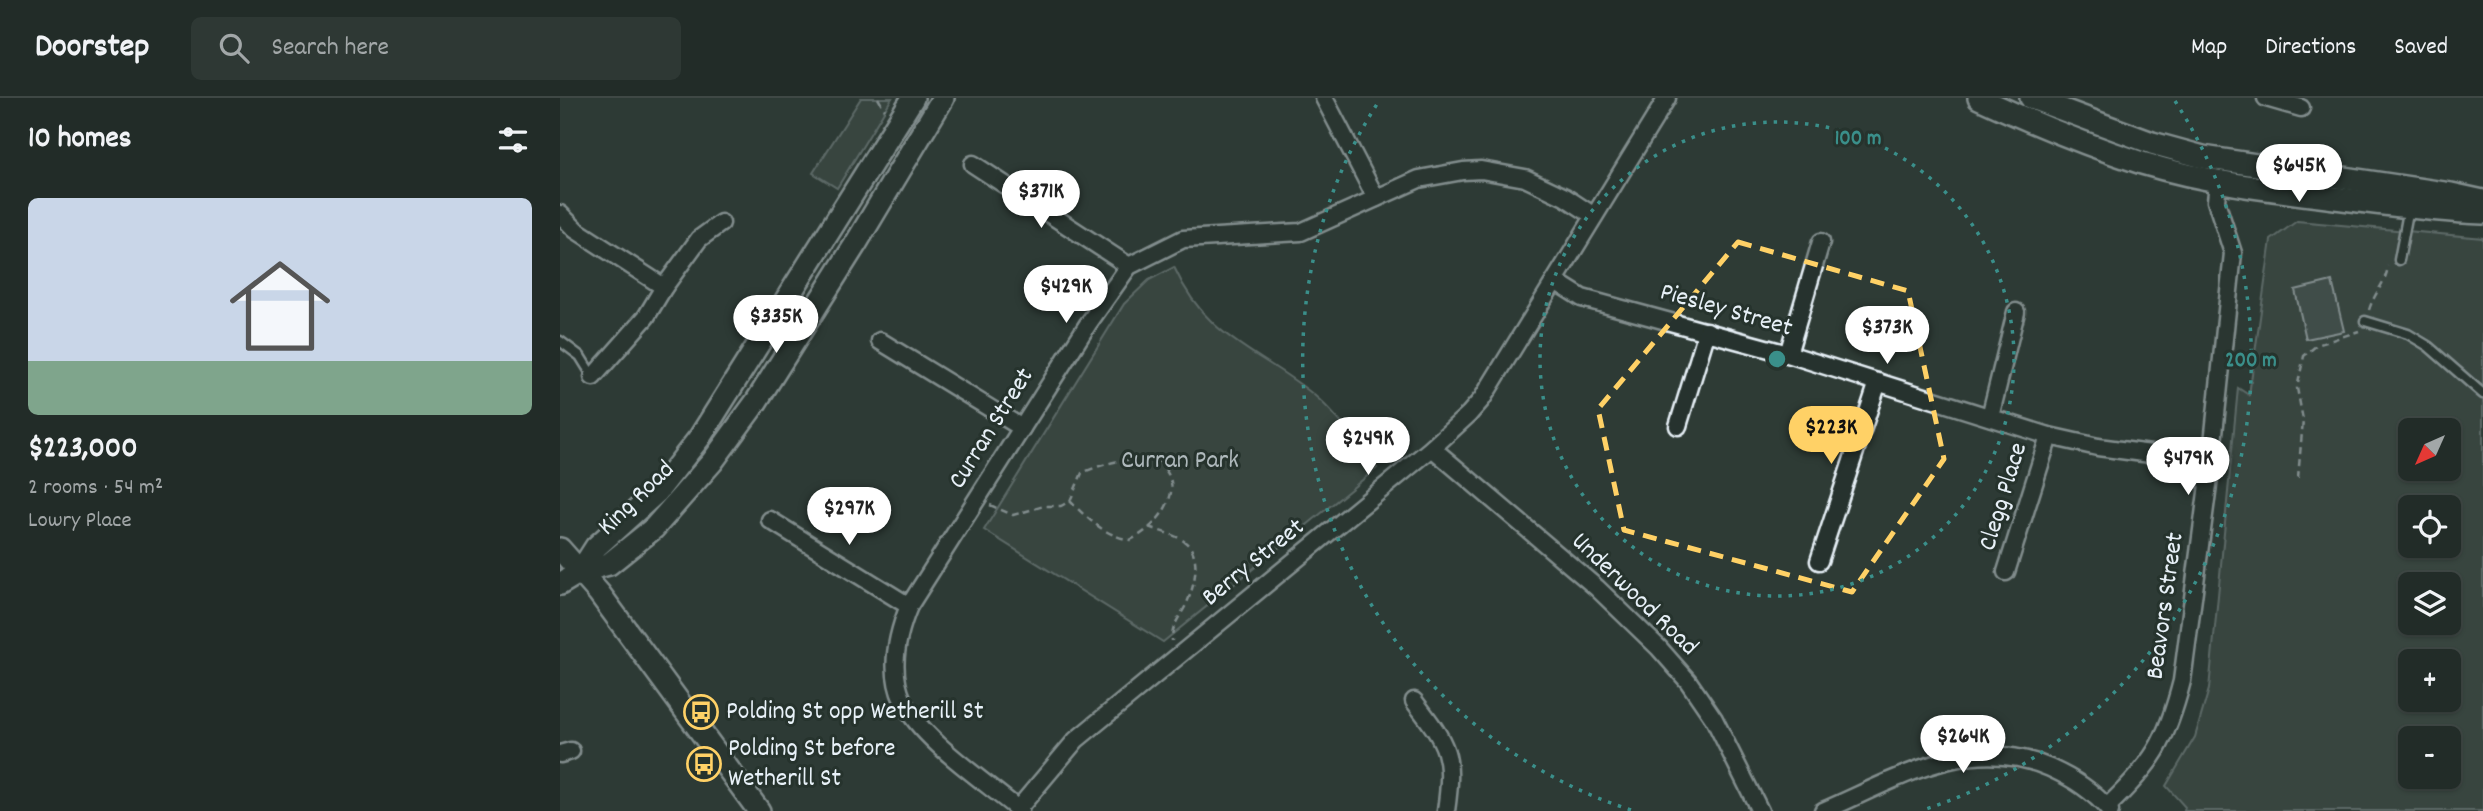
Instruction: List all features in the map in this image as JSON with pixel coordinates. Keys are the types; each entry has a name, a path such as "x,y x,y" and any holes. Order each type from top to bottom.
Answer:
{"main road":[{"name":"King Road","path":"580,572 596,547 657,492 700,437 913,98"},
{"name":"King Road","path":"580,572 609,565 654,528 712,463 757,402 943,98"},
{"path":"1979,98 2087,144 2144,163 2218,182 2409,207 2483,213"},
{"path":"2030,98 2070,127 2207,168 2218,182"},
{"path":"2030,98 2152,143 2203,157 2483,201"},
{"path":"2218,182 2228,175 2316,185 2367,181"},
{"path":"560,549 599,593 760,811"},
{"path":"560,584 580,572"}],"street":[{"path":"1324,98 1376,198"},
{"name":"Berry Street","path":"1019,810 1076,740 1432,448 1469,414 1482,399 1556,281 1667,98"},
{"path":"2266,98 2301,108"},
{"path":"972,164 1129,266"},
{"name":"Curran Street","path":"1019,810 936,742 911,715 902,699 898,683 895,654 900,626 909,606 1088,324 1129,266 1183,239 1301,232 1419,179 1442,174 1481,170 1525,178 1546,187 1594,216"},
{"name":"Beavors Street","path":"2108,809 2145,769 2163,740 2182,681 2211,462 2233,253 2216,201 2218,182"},
{"path":"560,214 586,237 664,287"},
{"path":"593,377 646,317 698,239 721,223"},
{"path":"1788,354 1821,242"},
{"name":"Piesley Street","path":"1556,281 1582,298 1788,354 2049,436 2082,444 2211,462"},
{"path":"1990,417 2016,312"},
{"path":"1678,426 1707,331"},
{"path":"880,341 1022,428"},
{"path":"1819,561 1878,383"},
{"name":"Clegg Place","path":"2006,572 2049,436"},
{"name":"Underwood Road","path":"1432,448 1605,595 1660,648 1688,681 1714,719 1760,811"},
{"path":"770,520 909,606"},
{"path":"1414,701 1438,733 1448,752 1450,784 1446,811"},
{"path":"1823,811 1852,805 1934,764 1972,755 1991,754 2042,764 2075,779 2108,809"}],"lane":[{"path":"2399,260 2409,207"},
{"path":"2365,321 2408,334 2428,346 2483,394"},
{"path":"560,341 580,356 593,377"}],"path":[{"path":"878,98 887,112"},
{"path":"2298,478 2303,420 2297,388 2304,356 2317,345 2362,330 2372,299 2387,279 2389,259"},
{"path":"977,500 1013,515 1044,506 1061,506 1070,500 1082,473 1100,465 1143,458 1160,462 1171,478 1172,493 1167,506 1139,537 1130,540 1112,536 1098,527 1070,500"},
{"path":"1149,527 1187,543 1195,555 1195,575 1186,604 1171,633 1172,641"}],"highlighted area":[{"path":"1738,242 1908,291 1944,459 1852,592 1624,530 1598,409"}],"green space":[{"path":"861,98 892,98 837,188 813,173"},
{"path":"2297,221 2483,238 2483,811 2184,811 2185,807 2166,786 2195,737 2209,689 2238,388 2249,395 2271,240"},
{"name":"Curran Park","path":"1174,267 1187,292 1218,327 1314,395 1377,468 1163,642 984,530 1124,304 1149,280"}],"building":[{"path":"2332,281 2344,331 2306,339 2295,290"}],"place":[{"name":"Polding St opp Wetherill St","path":"701,712"},
{"name":"Polding St before Wetherill St","path":"704,764"}]}
